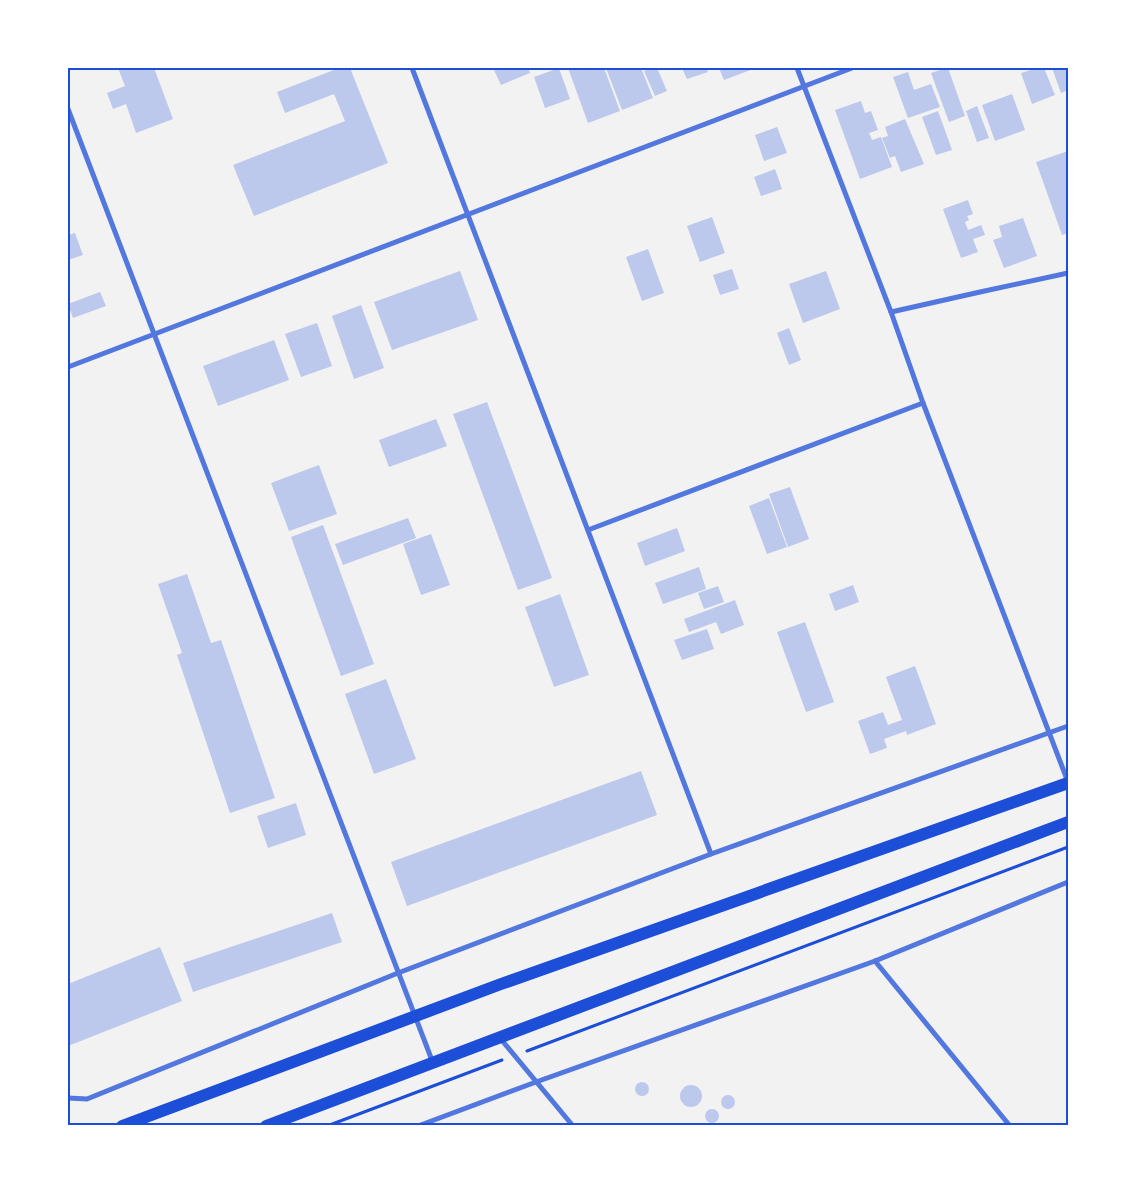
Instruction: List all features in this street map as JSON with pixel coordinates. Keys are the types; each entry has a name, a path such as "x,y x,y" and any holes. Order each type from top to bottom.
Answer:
{"main road":[{"path":"122,1126 501,984 1068,782"},
{"path":"266,1126 1068,822"}],"street":[{"path":"412,68 711,854"},
{"path":"797,68 1068,782"},
{"path":"68,367 852,68"},
{"path":"68,109 433,1063"},
{"path":"891,312 1068,273"},
{"path":"588,530 923,403"},
{"path":"68,1098 87,1099 398,973 711,854 1068,726"},
{"path":"418,1126 536,1082 875,962 1068,882"},
{"path":"875,962 1010,1126"},
{"path":"500,1037 573,1126"}],"path":[{"path":"327,1126 1068,846"}],"building":[{"path":"118,68 154,68 173,119 136,133 126,104 113,109 107,93 125,86"},
{"path":"339,68 350,68 388,163 254,216 233,165 345,121 334,94 285,113 277,92"},
{"path":"493,68 528,68 530,73 501,85"},
{"path":"559,68 570,99 545,108 534,77"},
{"path":"568,68 604,68 620,111 588,123"},
{"path":"606,68 641,68 653,98 622,110"},
{"path":"657,68 667,91 655,96 644,71"},
{"path":"682,68 706,68 708,72 687,79"},
{"path":"719,68 756,68 724,80"},
{"path":"948,68 965,116 949,122 931,73"},
{"path":"1044,68 1055,95 1032,104 1021,73"},
{"path":"1052,68 1068,68 1068,90 1061,93"},
{"path":"908,72 914,90 931,84 940,107 908,118 893,77"},
{"path":"1012,94 1025,130 995,141 982,105"},
{"path":"861,101 865,113 871,111 878,130 869,133 872,140 881,137 892,167 860,179 835,110"},
{"path":"977,106 989,138 977,142 966,111"},
{"path":"938,111 952,150 936,155 922,117"},
{"path":"905,119 924,164 901,172 895,156 890,158 882,138 888,136 885,127"},
{"path":"777,127 787,153 764,161 755,135"},
{"path":"1068,151 1068,233 1062,235 1036,162"},
{"path":"775,169 782,189 761,196 754,177"},
{"path":"968,200 973,214 967,216 969,220 965,222 968,230 981,225 985,235 973,239 978,252 961,258 943,209"},
{"path":"712,217 725,253 700,262 687,226"},
{"path":"1023,218 1037,256 1004,268 993,240 1002,237 999,226"},
{"path":"75,233 83,255 68,260 68,235"},
{"path":"648,249 664,293 642,301 626,257"},
{"path":"732,269 739,289 720,295 713,275"},
{"path":"460,271 478,320 392,350 374,302"},
{"path":"826,271 840,309 803,323 789,284"},
{"path":"100,292 106,306 73,318 68,304"},
{"path":"361,305 384,368 354,379 332,316"},
{"path":"317,323 332,366 301,377 285,334"},
{"path":"789,328 801,360 789,365 777,333"},
{"path":"274,340 289,380 218,406 203,366"},
{"path":"487,402 552,578 518,590 453,414"},
{"path":"436,419 447,446 389,467 379,440"},
{"path":"319,465 337,514 289,531 271,483"},
{"path":"790,487 809,539 788,547 769,494"},
{"path":"769,498 787,547 767,554 749,506"},
{"path":"408,518 416,538 343,565 335,544"},
{"path":"323,525 374,664 341,676 291,537"},
{"path":"677,528 685,551 645,566 637,543"},
{"path":"431,534 450,585 421,595 403,544"},
{"path":"699,567 706,589 663,604 655,583"},
{"path":"187,574 211,643 221,640 275,798 230,813 177,655 182,653 158,584"},
{"path":"853,585 859,602 835,611 829,594"},
{"path":"718,586 724,602 704,609 698,593"},
{"path":"560,594 589,675 554,687 525,607"},
{"path":"735,600 744,625 721,634 716,622 689,632 684,619"},
{"path":"805,622 834,702 806,712 777,632"},
{"path":"707,629 714,649 682,660 674,640"},
{"path":"915,666 936,724 907,735 906,731 884,739 887,748 870,754 858,721 883,712 888,725 902,720 886,677"},
{"path":"386,679 416,759 374,774 345,694"},
{"path":"641,771 657,815 407,906 391,862"},
{"path":"296,803 306,835 268,848 257,816"},
{"path":"332,913 342,942 193,992 183,963"},
{"path":"160,947 182,1001 68,1046 68,984"},
{"path":"639,1082 645,1082 649,1089 645,1096 639,1096 635,1092 635,1086"},
{"path":"691,1085 699,1088 702,1096 699,1104 691,1107 683,1104 680,1096 683,1088"},
{"path":"725,1095 731,1095 735,1102 731,1109 725,1109 721,1105 721,1099"},
{"path":"709,1109 715,1109 719,1116 715,1123 709,1123 705,1119 705,1113"}]}
